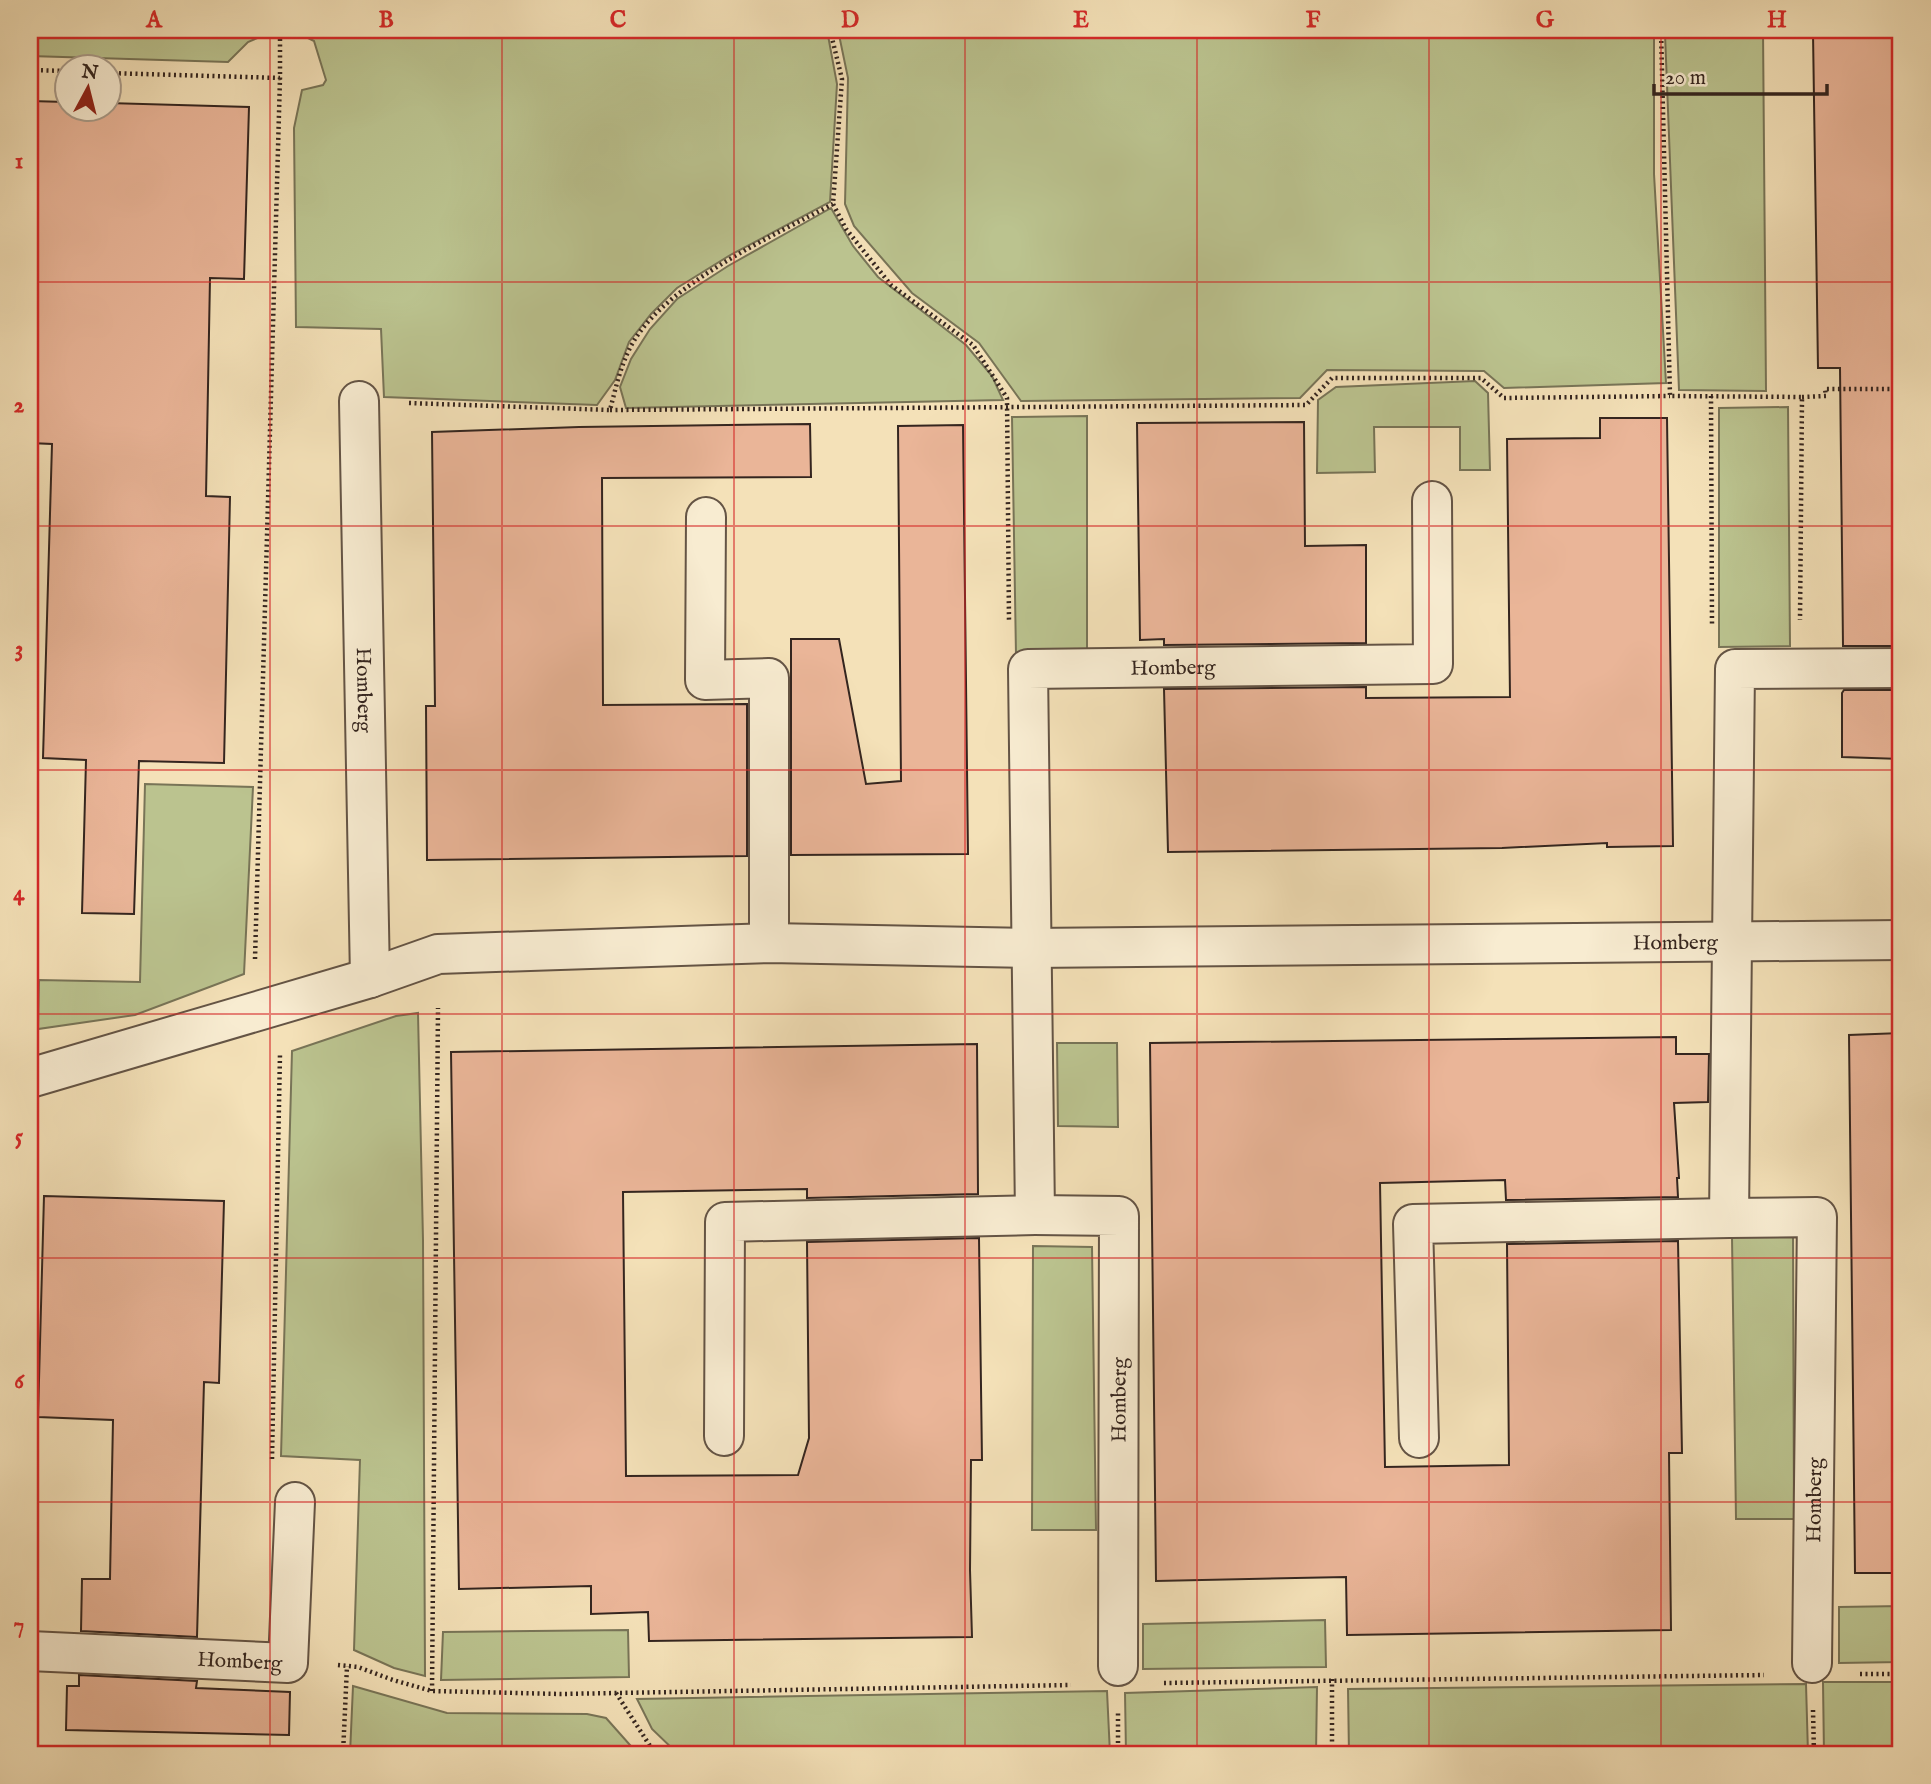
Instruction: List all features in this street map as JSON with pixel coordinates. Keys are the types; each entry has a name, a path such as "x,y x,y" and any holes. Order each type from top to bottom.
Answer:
{"street":[{"name":"Homberg","path":"359,401 370,978"},
{"name":"Homberg","path":"1028,669 1433,664 1432,501"},
{"path":"706,517 705,680 769,678 769,943"},
{"path":"1735,669 1901,668"},
{"path":"1028,669 1035,1215"},
{"name":"Homberg","path":"1729,1219 1735,669"},
{"name":"Homberg","path":"30,1078 370,978 438,954 769,943 1030,948 1901,940"},
{"name":"Homberg","path":"724,1436 725,1222 1035,1215 1119,1216 1118,1667"},
{"name":"Homberg","path":"1419,1438 1413,1224 1817,1217 1812,1662"},
{"name":"Homberg","path":"30,1651 288,1663 295,1503"}],"path":[{"path":"279,30 281,78 255,967 265,1009 280,1051 272,1462 295,1503"},
{"path":"830,30 842,79 833,204 846,229 891,285 974,345 1007,398 1009,656 1028,669"},
{"path":"1661,30 1670,396"},
{"path":"30,70 52,71"},
{"path":"122,73 281,78"},
{"path":"610,410 634,339 660,309 681,291 744,251 833,204"},
{"path":"359,401 610,410 1307,405 1332,378 1481,378 1504,398 1802,397 1826,396 1825,389 1901,389"},
{"path":"1711,396 1712,646 1735,669"},
{"path":"1799,669 1802,397"},
{"path":"432,1691 438,954"},
{"path":"343,1754 347,1666"},
{"path":"1332,1679 1332,1754"},
{"path":"616,1693 652,1749 658,1754"},
{"path":"1118,1707 1118,1754"}],"green space":[{"path":"30,30 267,30 267,34 248,42 228,62 122,59 122,52 52,52 52,57 30,56"},
{"path":"292,30 827,30 837,84 830,202 732,254 677,288 651,314 629,342 615,380 597,405 384,397 381,329 296,327 294,128 302,90 323,85 326,80 314,41"},
{"path":"838,30 1654,30 1654,174 1666,383 1504,388 1484,371 1327,370 1300,398 1021,401 979,343 912,293 854,226 845,204 848,78"},
{"path":"1763,30 1766,391 1679,390 1665,34"},
{"path":"831,208 853,246 878,277 966,345 992,376 1003,400 626,408 620,387 631,359 650,329 677,299 728,266"},
{"path":"1475,381 1488,393 1490,470 1460,470 1460,427 1374,427 1375,472 1317,473 1318,400 1336,387"},
{"path":"1788,407 1790,646 1719,647 1719,408"},
{"path":"1087,416 1087,655 1016,655 1012,417"},
{"path":"145,784 253,787 244,974 135,1015 38,1029 39,980 140,982"},
{"path":"418,1013 423,1240 425,1676 394,1668 354,1650 360,1460 281,1456 292,1051 396,1016"},
{"path":"1057,1043 1117,1043 1118,1127 1058,1126"},
{"path":"1793,1234 1794,1519 1736,1519 1732,1237"},
{"path":"1033,1246 1092,1247 1096,1530 1032,1530"},
{"path":"1901,1606 1901,1662 1839,1663 1839,1607"},
{"path":"1325,1620 1326,1667 1143,1669 1143,1624"},
{"path":"628,1630 629,1677 441,1680 443,1632"},
{"path":"1823,1682 1901,1682 1901,1754 1824,1754"},
{"path":"1806,1684 1808,1754 1349,1754 1348,1689"},
{"path":"353,1686 447,1713 587,1714 606,1718 638,1754 350,1754"},
{"path":"1317,1687 1316,1754 1126,1754 1125,1693"},
{"path":"1107,1691 1110,1754 678,1754 652,1729 637,1699"}],"building":[{"path":"1901,32 1901,646 1843,646 1840,368 1818,368 1813,33"},
{"path":"30,101 52,102 52,122 122,122 122,103 249,107 244,279 210,278 206,496 230,497 224,763 139,761 134,914 82,913 86,760 43,758 52,444 30,443"},
{"path":"1600,418 1667,418 1673,846 1607,847 1607,843 1502,848 1168,852 1164,689 1366,687 1366,698 1510,697 1507,439 1600,438"},
{"path":"1304,422 1305,546 1366,545 1366,643 1164,645 1164,639 1140,640 1137,423"},
{"path":"810,424 811,477 602,478 603,705 747,704 747,856 427,860 426,706 435,706 432,432"},
{"path":"963,425 968,854 791,855 791,639 839,639 866,784 901,781 898,426"},
{"path":"1844,690 1901,690 1901,759 1842,757"},
{"path":"1901,1033 1901,1573 1855,1573 1849,1035"},
{"path":"1676,1037 1676,1054 1709,1054 1708,1102 1674,1103 1678,1197 1506,1200 1505,1180 1380,1183 1385,1467 1509,1465 1507,1244 1678,1241 1682,1453 1669,1453 1671,1630 1347,1635 1346,1577 1156,1581 1150,1043"},
{"path":"977,1044 978,1194 807,1198 807,1189 623,1192 626,1476 798,1475 809,1438 807,1242 979,1238 982,1460 971,1460 972,1637 649,1641 648,1612 591,1614 591,1586 459,1589 451,1052"},
{"path":"44,1196 224,1201 219,1383 204,1382 197,1637 81,1631 82,1579 110,1579 113,1420 38,1417"},
{"path":"79,1675 197,1681 196,1688 290,1692 289,1735 66,1730 67,1686 79,1686"}]}
